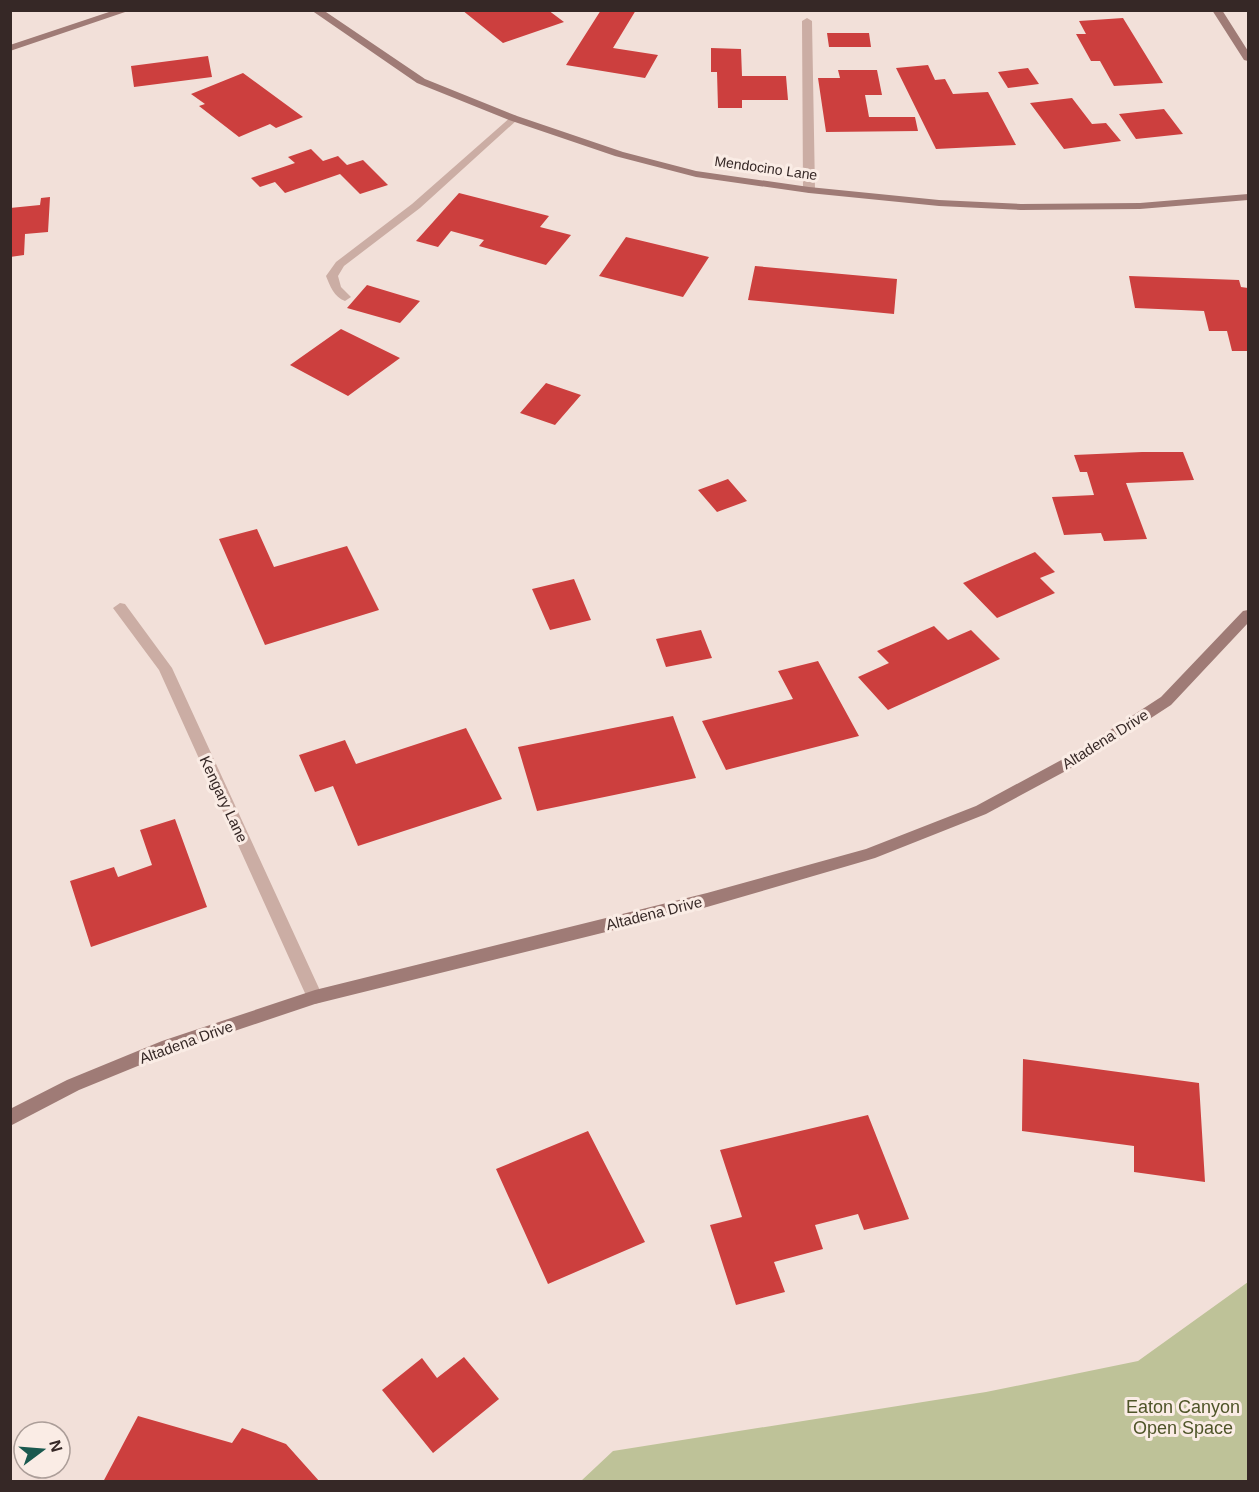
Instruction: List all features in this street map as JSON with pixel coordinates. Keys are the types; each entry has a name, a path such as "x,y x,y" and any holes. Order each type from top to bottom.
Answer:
{"street":[{"path":"10,48 126,10"},
{"name":"Mendocino Lane","path":"316,10 409,74 513,118 619,154 696,174 809,190 939,203 1021,207 1140,206 1248,197"},
{"path":"1217,10 1248,58"},
{"path":"807,21 809,190"},
{"path":"345,297 336,288 332,276 340,264 416,206 513,118"},
{"name":"Kengary Lane","path":"120,608 165,668 315,997"},
{"name":"Altadena Drive","path":"10,1118 73,1085 168,1046 315,997 728,894 869,854 981,810 1083,755 1166,701 1248,615"}],"green space":[{"name":"Eaton Canyon Open Space","path":"1248,1282 1248,1481 581,1481 613,1451 986,1392 1138,1361"}],"building":[{"path":"462,10 548,10 564,22 503,43"},
{"path":"601,10 636,10 613,48 658,55 645,78 566,65"},
{"path":"1123,18 1163,83 1114,86 1100,61 1091,61 1076,34 1086,34 1079,21"},
{"path":"827,33 869,33 871,47 829,47"},
{"path":"711,48 741,49 742,76 786,76 788,100 742,100 742,108 718,108 717,72 711,72"},
{"path":"208,56 212,77 134,87 131,66"},
{"path":"928,65 935,80 945,79 953,94 988,92 1016,145 936,149 896,68"},
{"path":"1028,68 1039,84 1008,88 998,72"},
{"path":"838,70 877,70 882,95 865,95 869,117 915,117 918,131 826,132 818,78 840,78"},
{"path":"243,73 303,117 276,128 270,124 239,137 199,106 205,104 191,94"},
{"path":"1072,98 1092,124 1106,123 1121,141 1064,149 1030,103"},
{"path":"1164,109 1183,134 1136,139 1119,114"},
{"path":"311,149 323,161 338,156 347,165 363,160 388,185 360,194 340,174 285,193 275,182 260,187 251,178 295,163 288,157"},
{"path":"459,193 549,216 540,227 571,235 546,265 479,246 484,240 451,231 438,247 416,241"},
{"path":"50,197 48,232 25,234 24,255 10,257 10,208 40,205 41,198"},
{"path":"626,237 709,257 683,297 599,276"},
{"path":"755,266 897,279 894,314 748,300"},
{"path":"1129,276 1239,280 1241,287 1248,288 1248,351 1232,351 1227,331 1209,331 1204,311 1135,308"},
{"path":"367,285 420,301 400,323 347,308"},
{"path":"341,329 400,358 348,396 290,365"},
{"path":"546,383 581,395 555,425 520,413"},
{"path":"1183,452 1194,480 1126,483 1147,539 1104,541 1101,533 1064,535 1052,497 1094,495 1087,472 1080,472 1074,455"},
{"path":"728,479 747,501 717,512 698,490"},
{"path":"257,529 274,567 347,546 379,610 265,645 219,539"},
{"path":"1035,552 1055,572 1040,578 1055,593 997,618 963,583"},
{"path":"574,579 591,620 550,630 532,589"},
{"path":"934,626 948,640 971,630 1000,659 888,710 858,677 889,663 877,651"},
{"path":"701,630 712,658 666,667 656,639"},
{"path":"818,661 859,736 726,770 702,721 793,699 778,671"},
{"path":"673,716 696,778 537,811 518,747"},
{"path":"466,728 502,799 358,846 333,786 315,792 299,755 345,740 356,764"},
{"path":"175,819 207,907 91,947 70,881 114,867 118,877 152,865 140,830"},
{"path":"1023,1059 1199,1083 1205,1182 1134,1172 1134,1146 1022,1131"},
{"path":"868,1115 909,1219 864,1230 858,1214 815,1225 823,1249 774,1262 785,1292 736,1305 710,1225 742,1217 720,1150"},
{"path":"588,1131 645,1242 548,1284 496,1169"},
{"path":"464,1357 499,1399 433,1453 382,1390 422,1358 437,1378"},
{"path":"138,1416 232,1443 242,1428 286,1444 320,1482 103,1482"}]}
